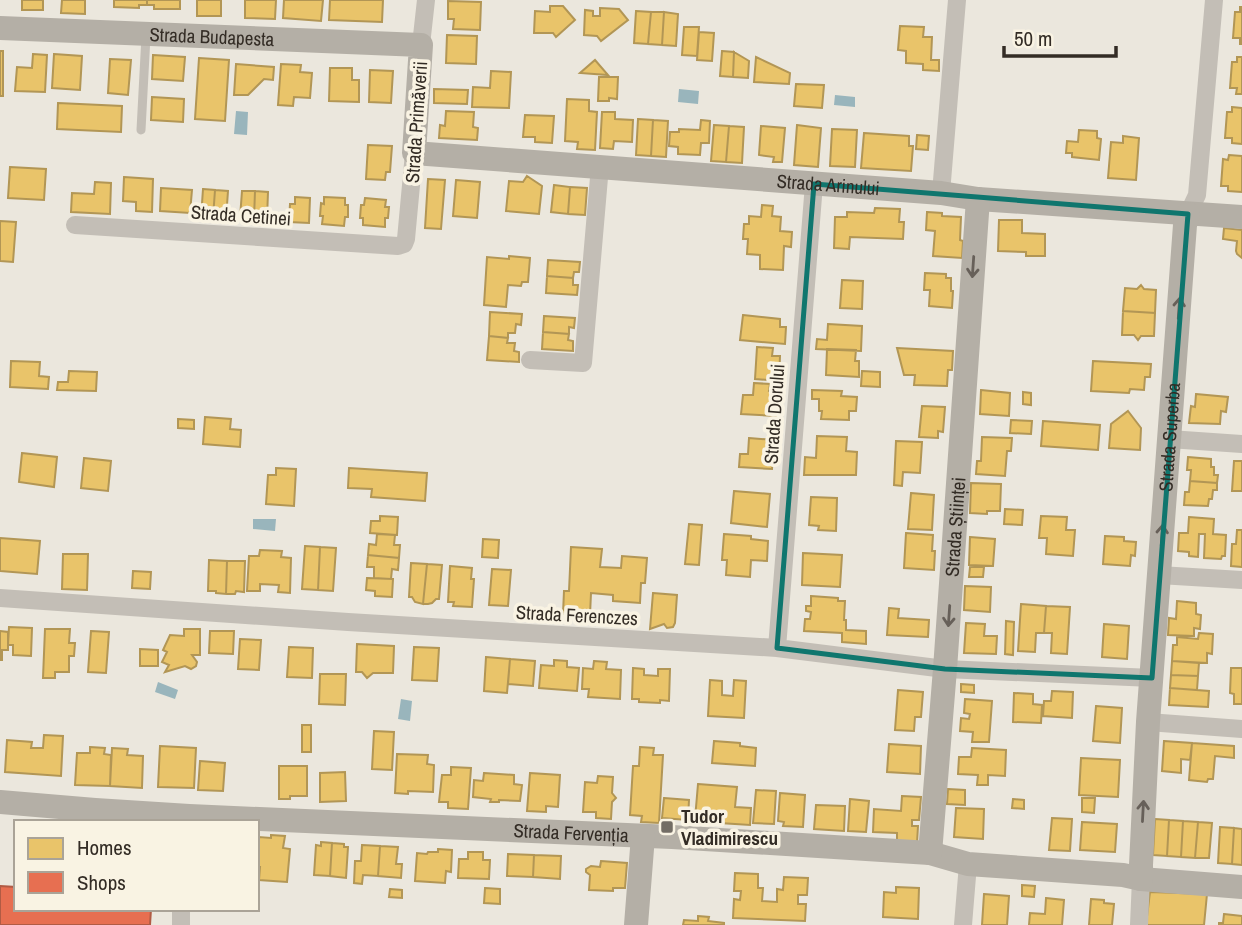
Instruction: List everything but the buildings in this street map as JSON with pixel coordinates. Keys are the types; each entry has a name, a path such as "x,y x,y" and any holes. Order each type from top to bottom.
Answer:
{"street":[{"name":"Strada Primăverii","path":"404,244 426,0"},
{"path":"942,193 957,0"},
{"name":"Strada Superba","path":"1141,879 1148,722 1185,225 1197,195 1214,0"},
{"name":"Strada Budapesta","path":"0,28 421,45"},
{"name":"Strada Arinului","path":"414,153 942,193 978,199 1242,217"},
{"path":"530,360 583,363 600,166"},
{"name":"Strada Dorului","path":"777,648 814,184"},
{"name":"Strada Științei","path":"930,853 978,199"},
{"name":"Strada Cetinei","path":"75,225 398,246 404,244"},
{"path":"1169,439 1242,444"},
{"path":"1159,575 1242,580"},
{"name":"Strada Ferenczes","path":"0,598 777,648 945,668 1152,678"},
{"path":"1148,722 1242,729"},
{"name":"Strada Fervenția","path":"0,802 216,820"},
{"name":"Strada Fervenția","path":"259,822 643,836 930,853 968,864 1242,887"},
{"path":"636,925 643,836"},
{"path":"963,925 968,864"},
{"path":"1139,925 1141,879"}],"lane":[{"path":"141,130 146,34"}],"highlighted area":[{"path":"814,184 1188,214 1152,678 945,669 777,648"}],"water":[{"path":"679,89 699,91 698,104 678,102"},
{"path":"835,95 855,97 855,107 834,105"},
{"path":"236,111 248,112 247,135 234,134"},
{"path":"253,519 276,519 275,531 253,529"},
{"path":"158,682 178,690 175,699 155,692"},
{"path":"401,699 412,701 410,721 398,719"}],"place":[{"name":"Tudor Vladimirescu","path":"667,827"}]}
